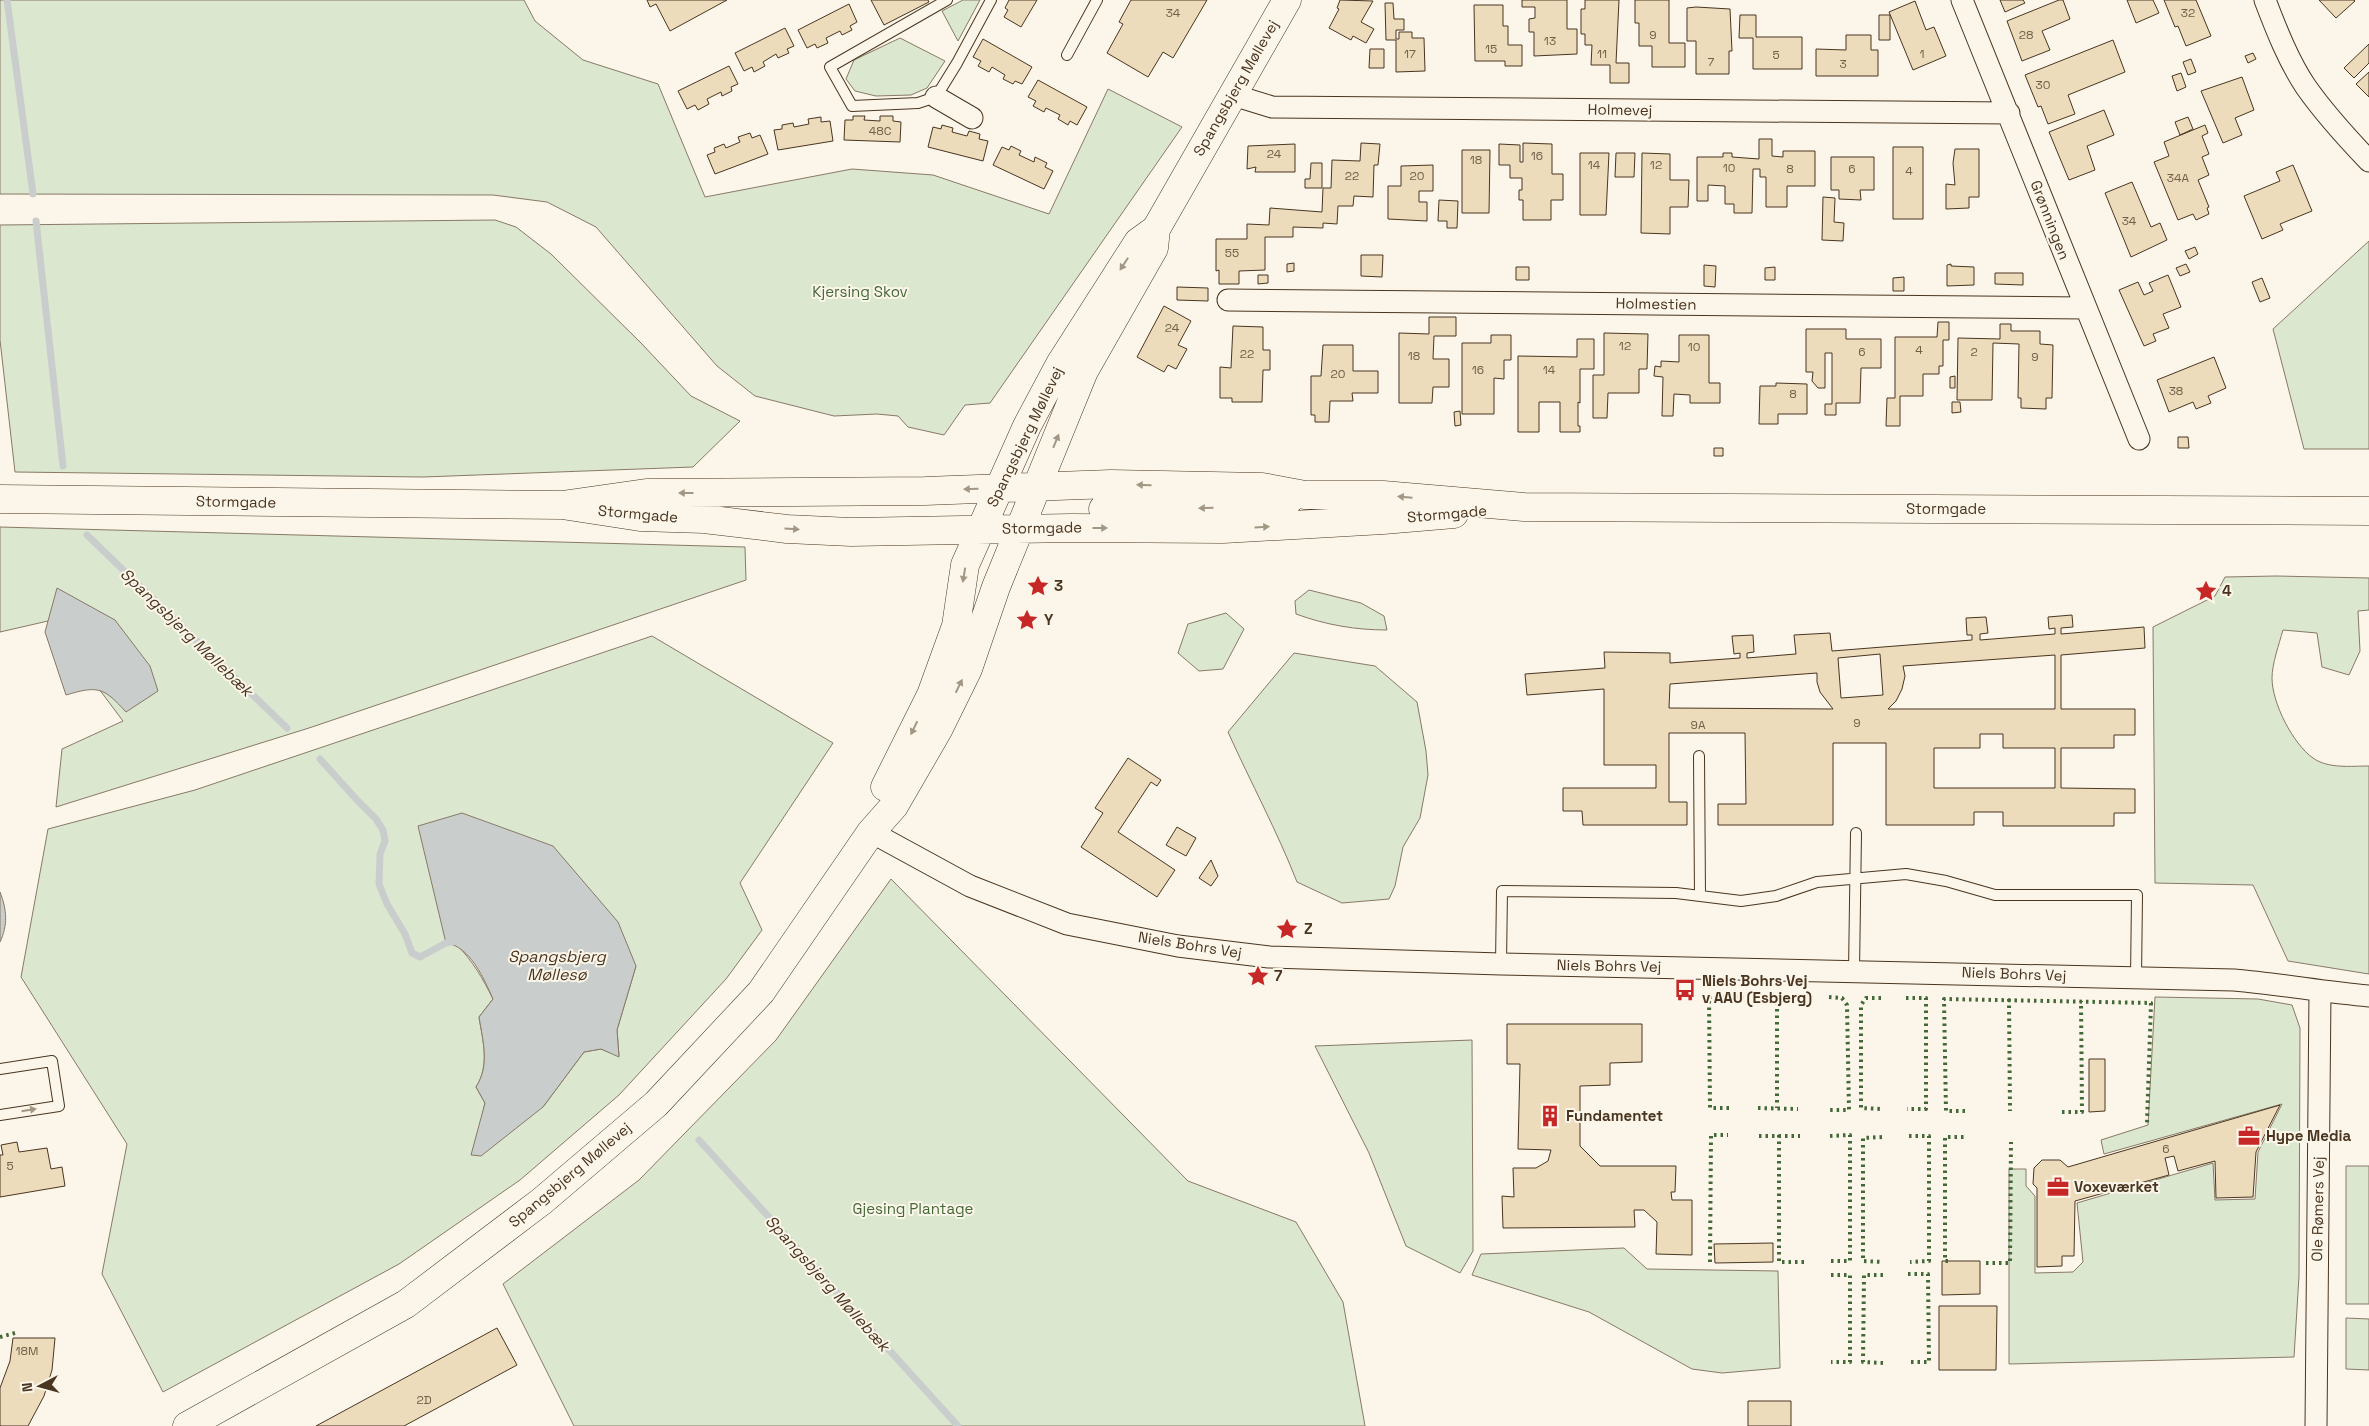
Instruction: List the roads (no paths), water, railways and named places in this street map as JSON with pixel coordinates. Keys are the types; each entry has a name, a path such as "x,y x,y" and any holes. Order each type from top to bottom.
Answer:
{"street":[{"name":"Spangsbjerg Møllevej","path":"187,1426 406,1304 542,1201 656,1104 761,992 871,832 894,806 938,730 968,669 996,587 1084,371 1154,248 1156,229 1287,0"},
{"name":"Grønningen","path":"1962,0 2139,439"},
{"path":"2265,0 2276,28 2306,86 2350,142 2369,161"},
{"name":"Holmevej","path":"1233,95 1272,107 2009,113"},
{"path":"936,96 972,118"},
{"name":"Spangsbjerg Møllevej","path":"871,832 879,800 931,695 956,626 965,565 1027,426 1060,364 1138,242 1156,229"},
{"name":"Holmestien","path":"1228,300 2085,308"},
{"name":"Stormgade","path":"0,499 562,505 646,493 925,491 991,508"},
{"name":"Stormgade","path":"562,505 640,518 688,518 744,522 787,529 851,532 991,508 1261,508 1305,495 1383,495 1524,507 2369,511"},
{"path":"991,508 1006,504 1028,509"},
{"name":"Stormgade","path":"1028,509 1223,529 1383,520 1524,507"},
{"name":"Niels Bohrs Vej","path":"871,832 970,886 1015,905 1076,926 1178,946 1269,957 2234,980 2288,984 2320,991 2369,996"},
{"name":"Ole Rømers Vej","path":"2316,1426 2320,991"}],"lane":[{"path":"947,0 830,67 852,106 918,103 936,96 957,63 991,0"},
{"path":"1067,55 1097,0"},
{"path":"1699,756 1700,896"},
{"path":"1854,971 1856,833"},
{"path":"1502,964 1502,892 1676,893 1741,901 1776,896 1817,882 1855,877 1906,874 1995,895 2137,895 2136,978"},
{"path":"0,1069 52,1062 58,1106 0,1115"}],"water":[{"path":"57,588 115,620 150,666 158,691 126,712 106,693 100,691 86,690 66,695 45,632"},
{"name":"Spangsbjerg Møllesø","path":"462,813 553,846 618,922 636,966 617,1030 619,1057 601,1049 584,1052 543,1107 481,1156 471,1155 485,1103 476,1087 484,1062 484,1044 479,1017 493,999 481,973 469,957 455,945 446,943 418,826"},
{"path":"0,892 6,917 0,942"}],"waterway":[{"name":"Spangsbjerg Møllebæk","path":"7,0 33,194"},
{"name":"Spangsbjerg Møllebæk","path":"36,221 63,466"},
{"name":"Spangsbjerg Møllebæk","path":"87,535 287,728"},
{"name":"Spangsbjerg Møllebæk","path":"320,759 376,819 383,830 385,841 380,854 379,884 387,904 405,934 412,953 420,957 446,943 455,941"},
{"name":"Spangsbjerg Møllebæk","path":"699,1140 958,1426"}],"place":[{"name":"3","path":"1038,586"},
{"name":"4","path":"2206,591"},
{"name":"Y","path":"1027,620"},
{"name":"Z","path":"1287,929"},
{"name":"7","path":"1258,976"},
{"name":"Niels Bohrs Vej v AAU (Esbjerg)","path":"1685,990"},
{"name":"Fundamentet","path":"1550,1116"},
{"name":"Hype Media","path":"2249,1136"},
{"name":"Voxeværket","path":"2058,1187"}],"park label":[{"name":"Kjersing Skov","path":"860,292"},
{"name":"Gjesing Plantage","path":"913,1209"}]}
